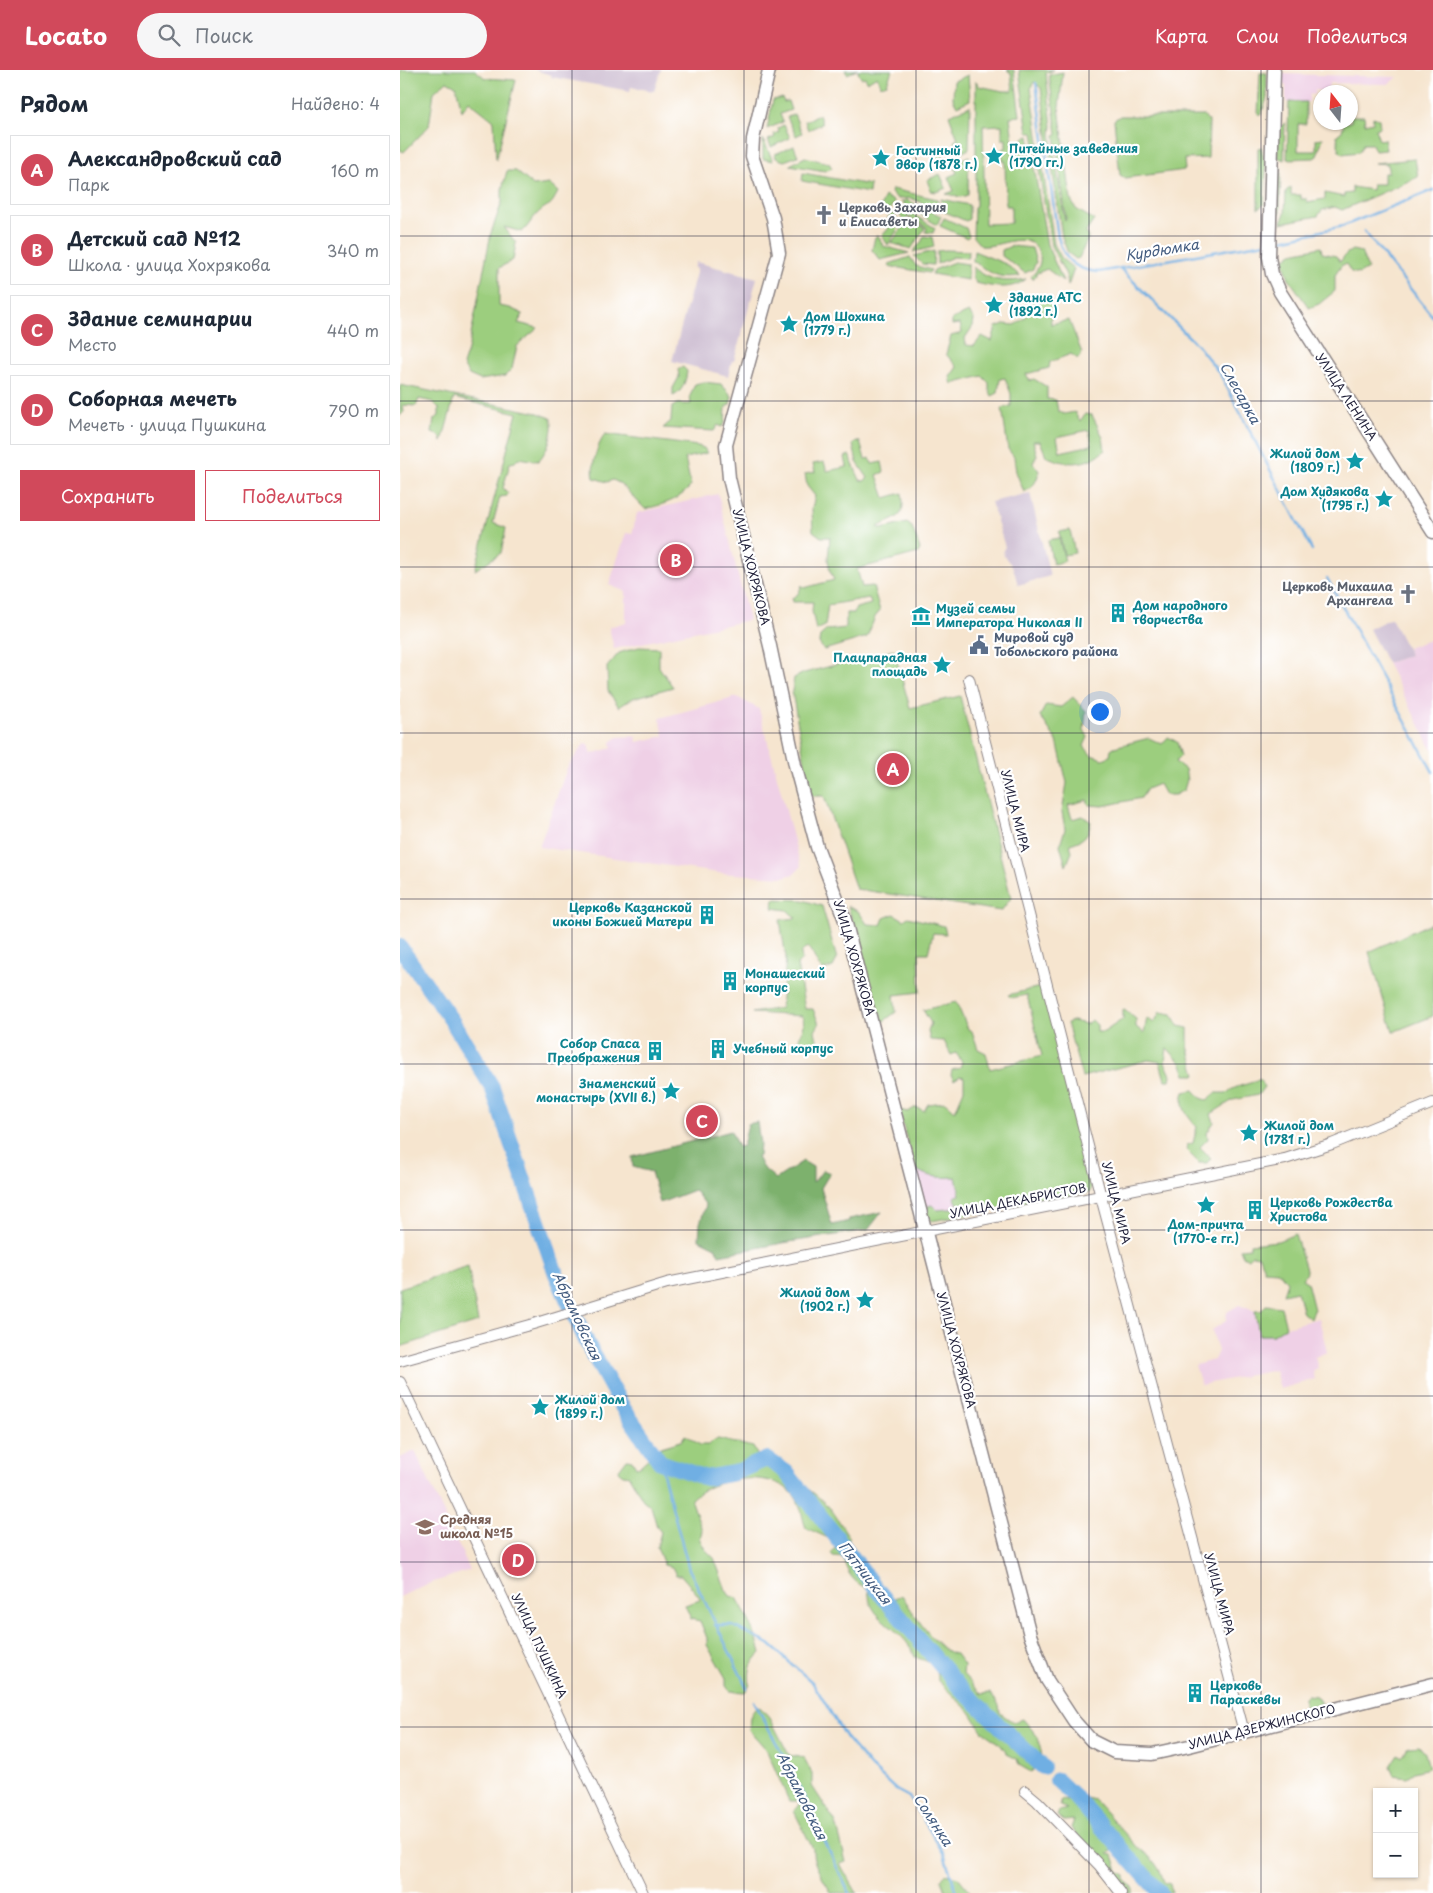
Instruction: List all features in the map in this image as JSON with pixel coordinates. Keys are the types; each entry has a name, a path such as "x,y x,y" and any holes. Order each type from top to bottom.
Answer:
{"main road":[{"name":"УЛИЦА ХОХРЯКОВА","path":"769,70 753,139 753,163 773,218 779,253 729,432 726,457 729,478 812,832 845,920 1035,1652 1059,1700 1082,1732 1092,1741"},
{"name":"УЛИЦА ЛЕНИНА","path":"1274,70 1269,257 1272,274 1280,292 1429,518 1433,532"},
{"name":"УЛИЦА ДЗЕРЖИНСКОГО","path":"1092,1741 1114,1752 1138,1755 1166,1752 1433,1684"}],"street":[{"name":"УЛИЦА МИРА","path":"969,679 1101,1197 1244,1732"},
{"name":"УЛИЦА ДЕКАБРИСТОВ","path":"400,1361 668,1283 1285,1159 1332,1144 1433,1103"},
{"name":"УЛИЦА ПУШКИНА","path":"400,1382 643,1893"},
{"path":"1024,1792 1037,1801 1099,1865 1120,1893"}],"shaded area":[{"path":"534,70 661,70 654,91 631,87 630,91 551,77 552,75"},
{"path":"1279,74 1398,77 1388,84 1329,83 1329,85 1313,85 1313,94 1309,95 1309,102 1286,102 1286,86 1277,77"},
{"path":"696,262 757,278 728,376 672,361 697,269 694,268"},
{"path":"1030,493 1050,576 1018,585 1013,567 1004,556 1003,550 1005,547 991,502"},
{"path":"718,494 749,620 614,649 609,627 626,622 626,592 609,585 626,533 632,534 637,513"},
{"path":"1391,618 1410,655 1387,663 1369,629"},
{"path":"1433,639 1433,751 1387,663 1410,655 1407,648"},
{"path":"737,697 759,709 801,867 794,874 783,877 718,873 539,847 567,768 584,744 588,743 591,754 612,748 611,742 618,737 636,736 637,742 664,736 660,718"},
{"path":"914,1167 918,1171 925,1173 956,1176 960,1195 954,1197 960,1208 936,1210 924,1207"},
{"path":"1239,1305 1255,1311 1255,1319 1273,1335 1286,1327 1319,1318 1327,1352 1315,1357 1318,1368 1313,1371 1315,1379 1280,1389 1275,1370 1201,1385 1195,1365 1214,1360 1218,1351 1212,1330 1226,1321 1227,1312"},
{"name":"Средняя школа №15","path":"415,1451 470,1570 422,1586 400,1597 400,1458"}],"green space":[{"path":"400,70 475,70 485,78 516,80 496,160 494,121 469,101 462,111 456,86 447,81 434,92 429,126 404,152 400,150"},
{"path":"845,70 857,70 847,74"},
{"path":"857,70 892,70 887,84 881,86 877,76 867,82 865,77 861,78"},
{"path":"1007,70 1014,70 1020,116 1010,117 1014,150 1023,149 1023,138 1029,136 1047,245 1063,281 1047,269 1037,273 1033,279 1031,277 1039,266 1040,257 1034,246 1028,242 1021,240 981,246 973,237 974,207 976,206 976,81 979,86 1013,91 1011,73","holes":["1002,125 1002,139 1006,139 1006,148 1002,149 1003,161 1005,161 1006,206 1011,206 1011,223 985,224 983,126"]},
{"path":"1019,70 1054,70 1046,73 1052,126 1051,134 1065,221 1055,135 1057,134 1049,75 1063,72 1059,107 1071,200 1076,209 1094,220 1086,232 1088,238 1079,258 1076,259 1068,253 1062,237 1041,88 1034,82 1031,88 1054,244 1062,259 1074,269 1068,286 1067,277 1051,246 1033,132 1028,132"},
{"path":"1260,73 1267,73 1267,98 1261,115 1258,114"},
{"path":"968,75 970,100 957,106 953,99 954,81"},
{"path":"782,98 784,102 788,101 791,110 780,114 783,122 767,129 773,100"},
{"path":"1289,102 1306,102 1306,124 1298,124 1298,151 1316,151 1316,139 1323,138 1317,156 1314,158 1287,159"},
{"path":"970,106 969,149 959,154 954,141 958,139 949,115"},
{"path":"794,114 802,133 796,136 787,117"},
{"path":"819,115 822,124 808,130 805,121"},
{"path":"1120,116 1204,116 1209,121 1208,158 1184,159 1185,170 1125,178 1120,175 1114,120"},
{"path":"1358,116 1364,116 1365,124 1373,122 1373,117 1379,119 1380,127 1375,129 1379,140 1384,139 1386,150 1375,151 1372,144 1363,144 1359,152 1342,154 1339,151 1337,135 1342,131 1358,130"},
{"path":"1285,123 1284,160 1277,157 1278,128"},
{"path":"784,125 790,138 771,147 768,140 775,137 774,134 779,132 778,128"},
{"path":"763,139 773,161 763,159"},
{"path":"794,146 798,156 784,161 776,158 775,154"},
{"path":"940,147 947,165 938,168 930,151"},
{"path":"1261,147 1266,167 1264,204 1258,209 1258,148"},
{"path":"969,156 968,195 961,197 946,194 954,191 948,177 957,173 953,163"},
{"path":"805,157 829,163 832,168 825,171 790,165"},
{"path":"1415,159 1418,177 1342,210 1335,207 1322,210 1318,216 1281,223 1285,213 1286,191 1291,187 1291,195 1301,195 1301,199 1307,199 1307,202 1325,199 1325,193 1344,197 1344,194 1352,193 1352,187 1372,190 1373,184 1384,184 1384,173 1388,173 1388,164 1374,163"},
{"path":"1281,167 1280,211 1275,221 1274,173"},
{"path":"507,171 516,171 534,186 549,184 558,192 551,204 537,214 522,232 504,227 516,243 513,260 499,268 499,306 510,308 523,314 518,323 538,328 517,346 512,369 505,376 480,380 469,375 463,365 468,350 491,233 502,202 502,189"},
{"path":"803,173 870,185 869,193 802,181"},
{"path":"940,174 946,188 936,192 931,191 927,180"},
{"path":"892,189 937,199 940,211 911,198 898,199 891,193"},
{"path":"885,196 895,202 886,214 880,208"},
{"path":"941,199 969,205 969,219 966,221 943,211"},
{"path":"907,200 941,216 937,225 901,202"},
{"path":"898,205 935,228 933,233 925,232 926,227 908,216 905,222 898,213"},
{"path":"893,213 901,224 888,245 882,236 889,228 888,217"},
{"path":"944,218 966,228 969,236 967,238 940,226"},
{"path":"909,219 925,228 911,249 891,243"},
{"path":"878,235 883,246 909,253 880,260 872,250 875,237"},
{"path":"924,236 932,237 934,247 913,252 922,241"},
{"path":"1011,246 1032,248 1036,262 1033,269 1025,273 1002,256 1002,250"},
{"path":"1321,247 1322,253 1336,256 1340,262 1352,250 1361,252 1368,269 1359,274 1351,272 1346,264 1342,265 1335,275 1335,291 1319,304 1309,308 1289,279 1283,260 1292,253"},
{"path":"934,251 933,265 922,264 914,256"},
{"path":"937,251 969,251 968,258 953,257 937,264"},
{"path":"974,251 1006,264 1020,276 1005,277 989,272 973,261"},
{"path":"910,257 916,266 931,270 929,273 888,266"},
{"path":"954,262 968,264 968,280 932,274 934,270"},
{"path":"973,267 979,272 998,280 1026,279 1008,287 995,287 976,283 973,277"},
{"path":"1045,296 1054,302 1051,324 1069,320 1082,353 1078,359 1071,354 1050,362 1049,368 1026,374 1030,381 1034,379 1047,387 1047,399 1056,400 1058,411 1064,414 1075,412 1080,421 1085,414 1092,415 1103,437 1105,450 1084,462 1061,462 1046,456 1040,441 1033,441 1037,455 1033,463 1039,471 1034,483 1024,492 1016,472 1014,457 1008,449 1002,408 1011,406 1011,394 1005,378 1000,379 998,393 992,396 989,390 989,383 982,376 952,384 950,377 957,367 946,354 951,336 962,333 960,324 952,325 952,319 969,312 974,319 973,326 965,338 966,345 974,346 982,336 992,341 996,327 1004,324 1015,325 1026,317 1029,308 1026,298","holes":["1089,430 1092,445 1060,452 1057,437"]},
{"path":"683,367 687,371 685,382 682,389 673,396 673,388 679,377 678,369"},
{"path":"703,382 721,384 732,396 730,404 726,407 725,423 722,427 718,425 714,431 663,428 671,421 672,407 677,404 691,404 690,396 695,384"},
{"path":"400,385 538,413 551,418 552,429 549,441 538,461 519,458 515,462 510,463 503,488 508,493 507,496 500,497 493,523 506,528 501,553 475,570 517,413 454,398 442,442 440,436 432,433 434,419 439,416 439,408 433,402 419,399 416,406 403,405 404,412 400,416"},
{"path":"605,434 698,446 704,448 707,453 685,458 691,486 686,491 670,501 645,509 621,484 613,480 607,482 594,478 595,455"},
{"path":"856,441 860,442 865,459 870,458 872,464 882,462 884,472 877,475 885,498 902,493 903,508 899,516 878,527 882,529 907,523 912,527 920,549 918,553 857,569 862,587 873,586 880,611 875,617 867,637 824,650 819,643 820,636 827,630 846,628 846,613 854,613 856,608 871,604 869,598 828,605 825,626 816,630 812,611 813,602 793,602 792,598 798,594 802,585 804,588 834,580 828,559 830,537 821,537 813,531 812,508 815,496 807,486 805,474 815,472 813,464 824,462 827,471 847,467 845,457 849,455 860,480 864,481 868,478 857,462 853,445"},
{"path":"1070,530 1075,553 1064,555 1059,532"},
{"path":"1059,538 1065,561 1053,564 1048,540"},
{"path":"639,647 659,648 659,667 673,687 633,698 619,707 608,691 607,667 619,653"},
{"path":"894,650 910,708 960,696 1011,898 1001,911 856,889 824,796 811,796 792,692 794,678 804,673"},
{"path":"1073,697 1086,711 1084,730 1088,737 1084,746 1091,755 1103,759 1110,756 1111,749 1114,747 1149,738 1162,744 1168,737 1177,742 1181,756 1175,762 1185,769 1187,780 1184,790 1175,795 1165,795 1159,784 1147,789 1141,798 1103,806 1089,805 1087,800 1068,805 1072,819 1083,816 1091,822 1085,837 1070,844 1072,852 1066,866 1060,845 1065,829 1062,812 1067,783 1057,741 1040,716 1046,705 1061,707"},
{"path":"774,899 803,900 822,906 837,959 833,967 823,970 807,947 801,953 802,960 797,965 805,1009 813,1009 819,1024 815,1031 818,1044 813,1048 803,1047 799,1039 804,1025 803,1016 752,1013 781,1008 786,958 780,920 796,918 787,910 773,908"},
{"path":"848,906 859,912 867,924 881,925 884,918 894,914 904,920 908,917 944,926 946,934 933,933 928,953 919,953 920,992 894,995 896,1012 880,1024"},
{"path":"1433,922 1433,1016 1393,1032 1369,952"},
{"path":"1040,987 1045,989 1092,1185 1090,1192 932,1221 928,1218 924,1207 932,1205 937,1210 960,1208 954,1197 960,1195 956,1177 928,1175 914,1167 899,1110 908,1112 916,1107 924,1111 928,1104 945,1102 955,1111 964,1090 964,1077 960,1076 954,1080 951,1075 952,1070 960,1068 962,1062 956,1053 951,1055 944,1041 930,1040 928,1031 931,1023 923,1010 956,1002 968,1029 972,1031 978,1049 986,1053 990,1069 1042,1056 1027,995 1011,998 1008,995"},
{"path":"1123,1009 1136,1019 1136,1027 1144,1033 1147,1018 1154,1023 1160,1012 1172,1014 1178,1026 1188,1028 1188,1046 1196,1075 1186,1075 1182,1064 1167,1048 1165,1062 1171,1075 1170,1080 1165,1080 1160,1062 1148,1060 1082,1077 1067,1023 1073,1021 1086,1024 1092,1020 1097,1025 1097,1032 1104,1032 1123,1019"},
{"path":"1260,1079 1264,1087 1258,1095 1233,1100 1211,1114 1214,1122 1207,1133 1208,1139 1200,1147 1211,1158 1207,1163 1199,1163 1186,1150 1187,1145 1193,1143 1197,1127 1184,1107 1184,1092 1194,1090 1201,1098 1207,1100 1216,1093 1227,1093 1234,1088"},
{"path":"757,1122 760,1143 759,1156 757,1157 762,1167 776,1179 803,1161 813,1167 813,1183 823,1170 830,1173 821,1188 832,1225 849,1221 849,1219 882,1212 868,1230 719,1255 715,1247 699,1239 700,1223 706,1205 694,1190 660,1203 651,1172 633,1167 632,1157 731,1131 738,1147 743,1146 748,1124"},
{"path":"1295,1234 1307,1273 1302,1279 1307,1282 1314,1310 1311,1319 1303,1313 1297,1291 1283,1294 1287,1282 1278,1271 1264,1270 1259,1256 1252,1255 1248,1259 1243,1256 1240,1249 1250,1248 1250,1244 1278,1241"},
{"path":"468,1266 478,1322 400,1347 400,1288"},
{"path":"1266,1305 1281,1307 1286,1327 1273,1335 1259,1335 1255,1311 1261,1311"},
{"path":"685,1435 700,1445 709,1445 718,1439 753,1447 760,1460 771,1468 774,1462 778,1463 824,1502 850,1538 841,1545 839,1550 852,1547 858,1558 866,1563 867,1569 892,1599 902,1595 933,1639 949,1652 956,1654 964,1665 963,1674 981,1694 990,1693 999,1705 1000,1713 1013,1722 1023,1719 1038,1737 1043,1761 1031,1772 1019,1765 1017,1759 1007,1754 1000,1744 983,1732 970,1712 938,1681 938,1675 934,1667 928,1662 915,1657 906,1641 876,1612 870,1603 868,1589 851,1577 843,1557 833,1556 831,1553 836,1547 835,1541 806,1528 800,1505 792,1493 770,1481 741,1479 726,1482 700,1492 691,1499 702,1530 700,1540 705,1549 714,1558 726,1590 730,1596 737,1598 754,1633 761,1653 751,1668 749,1675 750,1685 745,1692 730,1691 726,1686 726,1678 707,1645 707,1638 700,1621 691,1619 685,1605 700,1600 698,1595 681,1575 676,1575 672,1567 664,1565 657,1547 661,1532 657,1527 651,1506 643,1500 629,1476 623,1475 618,1471 627,1459 632,1460 636,1467 640,1466 661,1447 681,1441"},
{"path":"1307,1695 1316,1696 1321,1703 1309,1707 1304,1706 1304,1698"},
{"path":"760,1707 770,1718 789,1755 804,1758 812,1773 812,1786 836,1823 846,1862 840,1864 857,1893 831,1893 819,1872 814,1861 813,1849 794,1811 799,1806 799,1801 789,1801 766,1749 749,1730 750,1717 754,1709"},
{"path":"1419,1746 1425,1753 1429,1768 1414,1772 1407,1777 1394,1775 1390,1766 1398,1754 1402,1757 1408,1747"},
{"path":"1076,1796 1095,1800 1138,1848 1154,1862 1164,1882 1170,1884 1172,1893 1152,1893 1113,1850 1108,1854 1113,1855 1118,1871 1125,1875 1125,1881 1133,1887 1133,1893 1124,1893 1071,1828 1074,1820 1064,1821 1057,1816 1059,1811 1067,1809 1060,1806 1061,1800 1067,1801"},
{"path":"946,1874 958,1877 971,1893 946,1893 941,1879"}],"waterway":[{"name":"Курдюмка","path":"1036,83 1058,237 1063,251 1071,262 1083,269 1098,272 1265,243"},
{"name":"Курдюмка","path":"1273,242 1343,226 1433,190"},
{"path":"1364,231 1433,317"},
{"name":"Слесарка","path":"1120,268 1199,347 1220,374 1312,550"},
{"name":"Слесарка","path":"1327,578 1433,772"},
{"name":"Абрамовская","path":"400,947 452,1021 492,1087 556,1274 588,1345 623,1408 660,1462 706,1478 734,1473 767,1459 786,1472 879,1592 960,1688 1043,1767"},
{"name":"Абрамовская","path":"660,1462 689,1569 747,1688"},
{"name":"Солянка","path":"715,1625 731,1625 769,1644 813,1683 846,1738 871,1767 896,1790 909,1797 944,1854 957,1893"},
{"name":"Абрамовская","path":"754,1701 795,1778 849,1893"},
{"name":"Пятницкая","path":"1057,1780 1077,1799 1160,1893"}],"place":[{"name":"Питейные заведения (1790 гг.)","path":"994,156"},
{"name":"Гостинный двор (1878 г.)","path":"881,158"},
{"name":"Церковь Захария и Елисаветы","path":"824,215"},
{"name":"Здание АТС (1892 г.)","path":"994,305"},
{"name":"Дом Шохина (1779 г.)","path":"789,324"},
{"name":"Жилой дом (1809 г.)","path":"1355,461"},
{"name":"Дом Худякова (1795 г.)","path":"1384,499"},
{"name":"Детский сад №12","path":"676,560"},
{"name":"Церковь Михаила Архангела","path":"1408,594"},
{"name":"Дом народного творчества","path":"1118,613"},
{"name":"Музей семьи Императора Николая II","path":"921,616"},
{"name":"Мировой суд Тобольского района","path":"979,645"},
{"name":"Плацпарадная площадь","path":"942,665"},
{"name":"Александровский сад","path":"893,769"},
{"name":"Церковь Казанской иконы Божией Матери","path":"707,915"},
{"name":"Монашеский корпус","path":"730,981"},
{"name":"Учебный корпус","path":"718,1049"},
{"name":"Собор Спаса Преображения","path":"655,1051"},
{"name":"Знаменский монастырь (XVII в.)","path":"671,1091"},
{"name":"Здание семинарии","path":"702,1121"},
{"name":"Жилой дом (1781 г.)","path":"1249,1133"},
{"name":"Дом-причта (1770-е гг.)","path":"1206,1205"},
{"name":"Церковь Рождества Христова","path":"1255,1210"},
{"name":"Жилой дом (1902 г.)","path":"865,1300"},
{"name":"Жилой дом (1899 г.)","path":"540,1407"},
{"name":"Средняя школа №15","path":"425,1527"},
{"name":"Соборная мечеть","path":"518,1560"},
{"name":"Церковь Параскевы","path":"1195,1693"}]}
